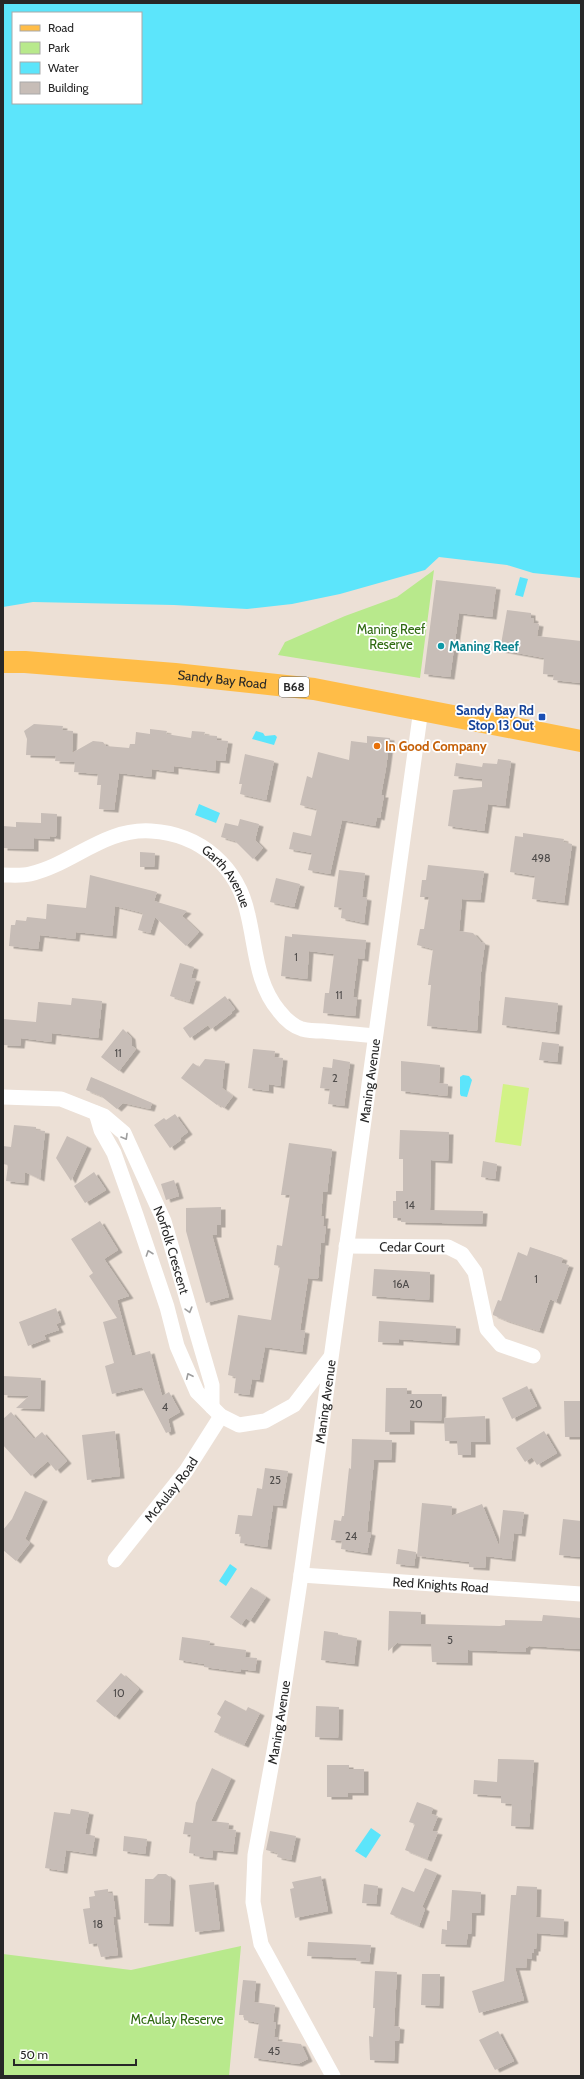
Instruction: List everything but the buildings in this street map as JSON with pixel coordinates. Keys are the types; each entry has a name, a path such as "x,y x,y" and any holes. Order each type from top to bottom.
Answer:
{"main road":[{"name":"Sandy Bay Road","path":"3,662 25,662 167,674 306,688 581,741"}],"street":[{"name":"Maning Avenue","path":"333,2076 261,1944 253,1902 255,1855 277,1735 301,1575 421,709"},
{"name":"Garth Avenue","path":"3,875 30,874 59,863 117,834 150,831 174,834 202,845 221,860 237,884 248,914 260,975 269,1000 286,1020 302,1030 375,1036"},
{"name":"Norfolk Crescent","path":"3,1097 61,1100 109,1118 124,1133 164,1221 212,1385 217,1411"},
{"name":"Norfolk Crescent","path":"96,1113 101,1130 114,1153 167,1307 177,1346 197,1392 217,1411 239,1425 265,1422 294,1405 331,1358"},
{"name":"Cedar Court","path":"346,1246 448,1247 462,1254 475,1272 487,1329 501,1345 533,1356"},
{"name":"McAulay Road","path":"115,1560 186,1471 217,1411"},
{"name":"Red Knights Road","path":"301,1575 581,1594"}],"green space":[{"name":"Maning Reef Reserve","path":"434,570 420,678 278,655 285,642 345,616 397,597"},
{"path":"503,1084 529,1088 521,1146 495,1142"},
{"name":"McAulay Reserve","path":"241,1946 229,2076 3,2076 3,1954 131,1970"}],"water":[{"path":"3,3 581,3 581,578 533,573 507,565 439,557 425,570 340,594 292,604 247,609 174,605 33,602 3,607"},
{"path":"520,577 528,579 523,597 515,595"},
{"path":"256,731 263,733 265,736 275,735 277,737 274,745 252,739"},
{"path":"199,804 220,813 216,823 195,815"},
{"path":"463,1075 469,1076 472,1080 467,1097 461,1096 460,1094 460,1077"},
{"path":"230,1564 237,1569 226,1586 219,1581"},
{"path":"371,1828 381,1835 366,1858 355,1851"}],"place":[{"name":"Maning Reef","path":"441,646"},
{"name":"Sandy Bay Rd Stop 13 Out","path":"542,717"},
{"name":"In Good Company","path":"377,746"}]}
